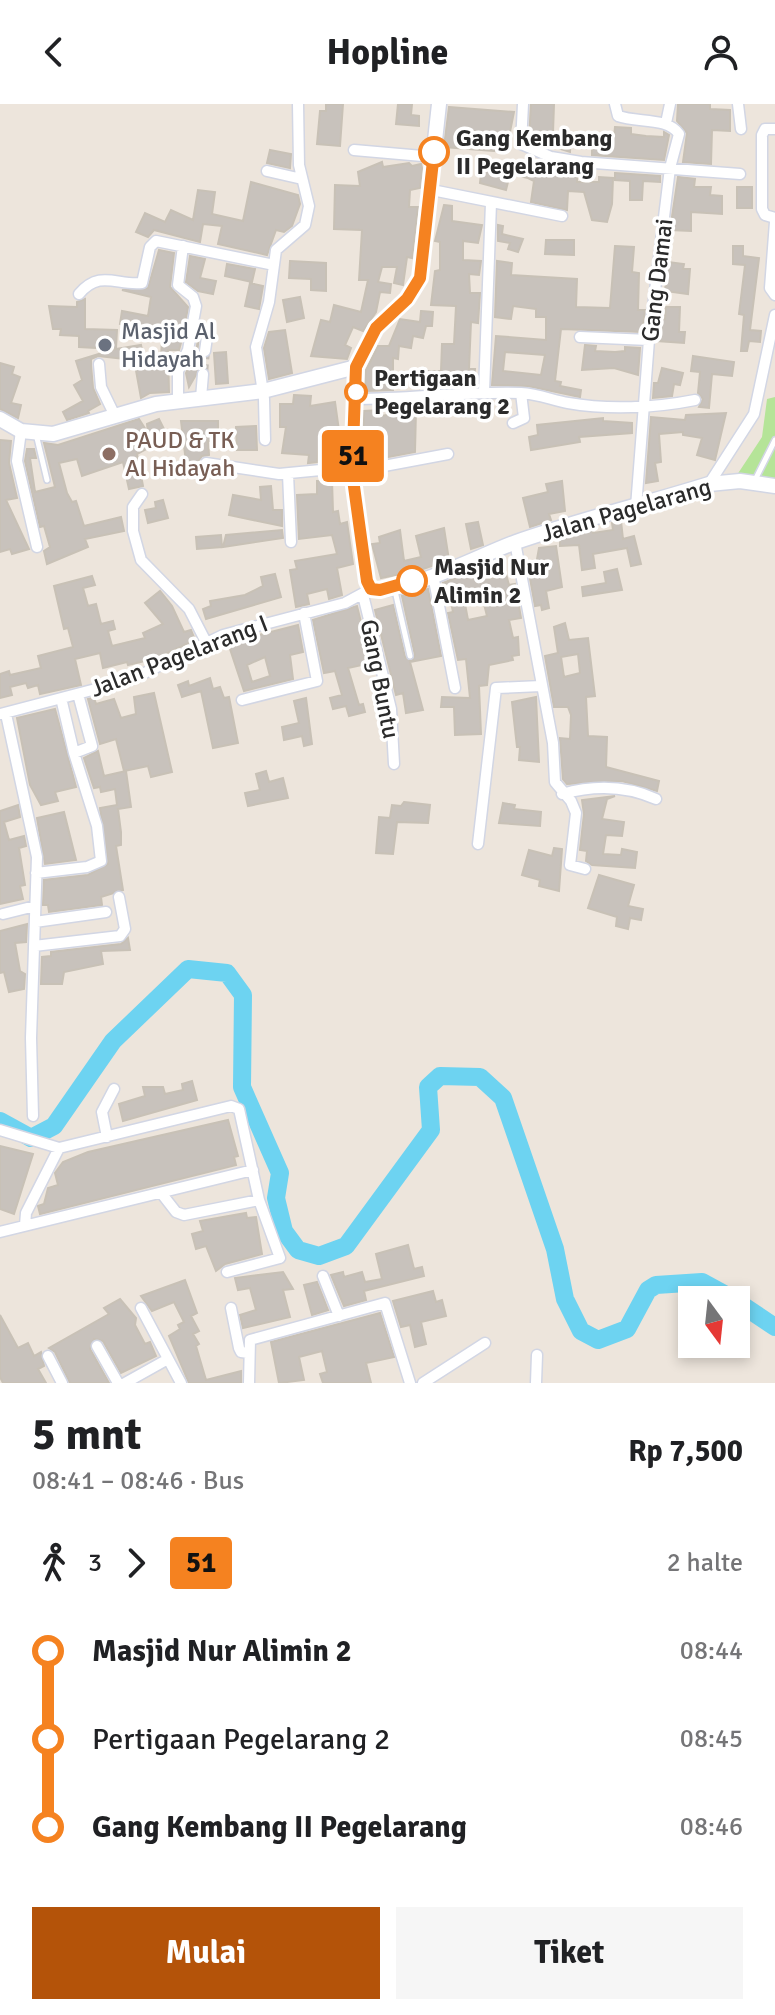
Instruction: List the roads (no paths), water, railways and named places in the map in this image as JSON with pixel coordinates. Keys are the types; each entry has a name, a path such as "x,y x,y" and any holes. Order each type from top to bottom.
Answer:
{"street":[{"path":"265,440 257,333 269,302 279,246 301,229 307,219 308,193 302,179 296,137 298,104"},
{"path":"367,592 352,470 356,367 376,328 407,299 420,278 439,104"},
{"path":"523,104 520,142 541,154 593,163 740,174"},
{"path":"615,104 615,113 622,117 666,123 670,104"},
{"path":"738,104 741,129"},
{"name":"Gang Damai","path":"636,507 649,340 670,168 679,134 666,123"},
{"path":"775,129 765,129 762,135 762,209 765,215 775,220 770,288 775,295"},
{"path":"354,150 434,157"},
{"path":"267,171 302,179"},
{"path":"432,190 562,216"},
{"path":"484,392 491,203"},
{"path":"79,294 103,278 142,283 153,242 274,265"},
{"path":"178,401 178,371 181,359 188,352 196,306 193,297 178,285 183,246"},
{"path":"709,484 754,414 775,315"},
{"path":"205,351 207,337"},
{"path":"580,337 649,340"},
{"path":"99,364 101,387 115,416"},
{"path":"0,419 29,432 53,434 178,401 263,391 356,367"},
{"path":"201,398 203,374"},
{"path":"356,399 417,399 484,392 521,393 581,405 646,406 695,400"},
{"path":"513,423 524,418 521,393"},
{"path":"29,432 17,461 37,547"},
{"path":"206,463 288,474 352,470 448,454"},
{"path":"288,474 291,542"},
{"name":"Jalan Pagelarang","path":"367,592 433,575 515,542 709,484 775,486"},
{"path":"142,494 133,507 133,531 141,560 189,609 206,642"},
{"path":"515,542 553,743 555,782 571,801 576,813 570,865 585,869"},
{"path":"433,575 455,688"},
{"name":"Jalan Pagelarang I","path":"33,1116 36,843 3,714 154,671 206,642 367,592"},
{"name":"Gang Buntu","path":"367,592 391,709 394,764"},
{"path":"242,700 317,681 304,613"},
{"path":"478,844 496,688 541,686"},
{"path":"74,753 92,746 78,694"},
{"path":"36,873 87,867 101,861 97,826 61,698"},
{"path":"562,794 593,787 636,790 656,799"},
{"path":"34,946 120,936 125,929 119,897"},
{"path":"3,914 35,906"},
{"path":"35,922 106,912"},
{"path":"107,1137 102,1112 114,1089"},
{"path":"0,1130 59,1148 231,1106 239,1109 259,1200 280,1258 227,1272"},
{"path":"25,1225 26,1213 59,1148"},
{"path":"0,1232 253,1170"},
{"path":"162,1194 176,1212 184,1215 259,1200"},
{"path":"323,1276 339,1316"},
{"path":"249,1383 250,1340 387,1304 410,1383"},
{"path":"141,1308 181,1383"},
{"path":"231,1308 239,1348 249,1353"},
{"path":"423,1383 485,1343"},
{"path":"97,1346 118,1383"},
{"path":"536,1383 537,1355"},
{"path":"48,1356 62,1383"},
{"path":"125,1383 168,1359"}],"lane":[{"path":"29,432 47,480"},
{"path":"754,483 775,440"},
{"path":"394,586 410,656"}],"waterway":[{"path":"0,1121 31,1138 54,1126 113,1041 188,969 227,973 243,995 242,1087 280,1173 276,1198 284,1231 298,1250 319,1256 346,1246 431,1130 428,1087 440,1076 480,1077 503,1098 555,1249 565,1299 581,1331 598,1340 627,1329 648,1290 656,1285 702,1282 709,1286"},
{"path":"750,1310 775,1327"}],"tunnel":[{"path":"203,374 205,351"}],"place":[{"name":"Gang Kembang II Pegelarang","path":"434,152"},
{"name":"Masjid Al Hidayah","path":"105,345"},
{"name":"Pertigaan Pegelarang 2","path":"356,392"},
{"name":"PAUD & TK Al Hidayah","path":"109,454"},
{"name":"Masjid Nur Alimin 2","path":"412,581"}]}
